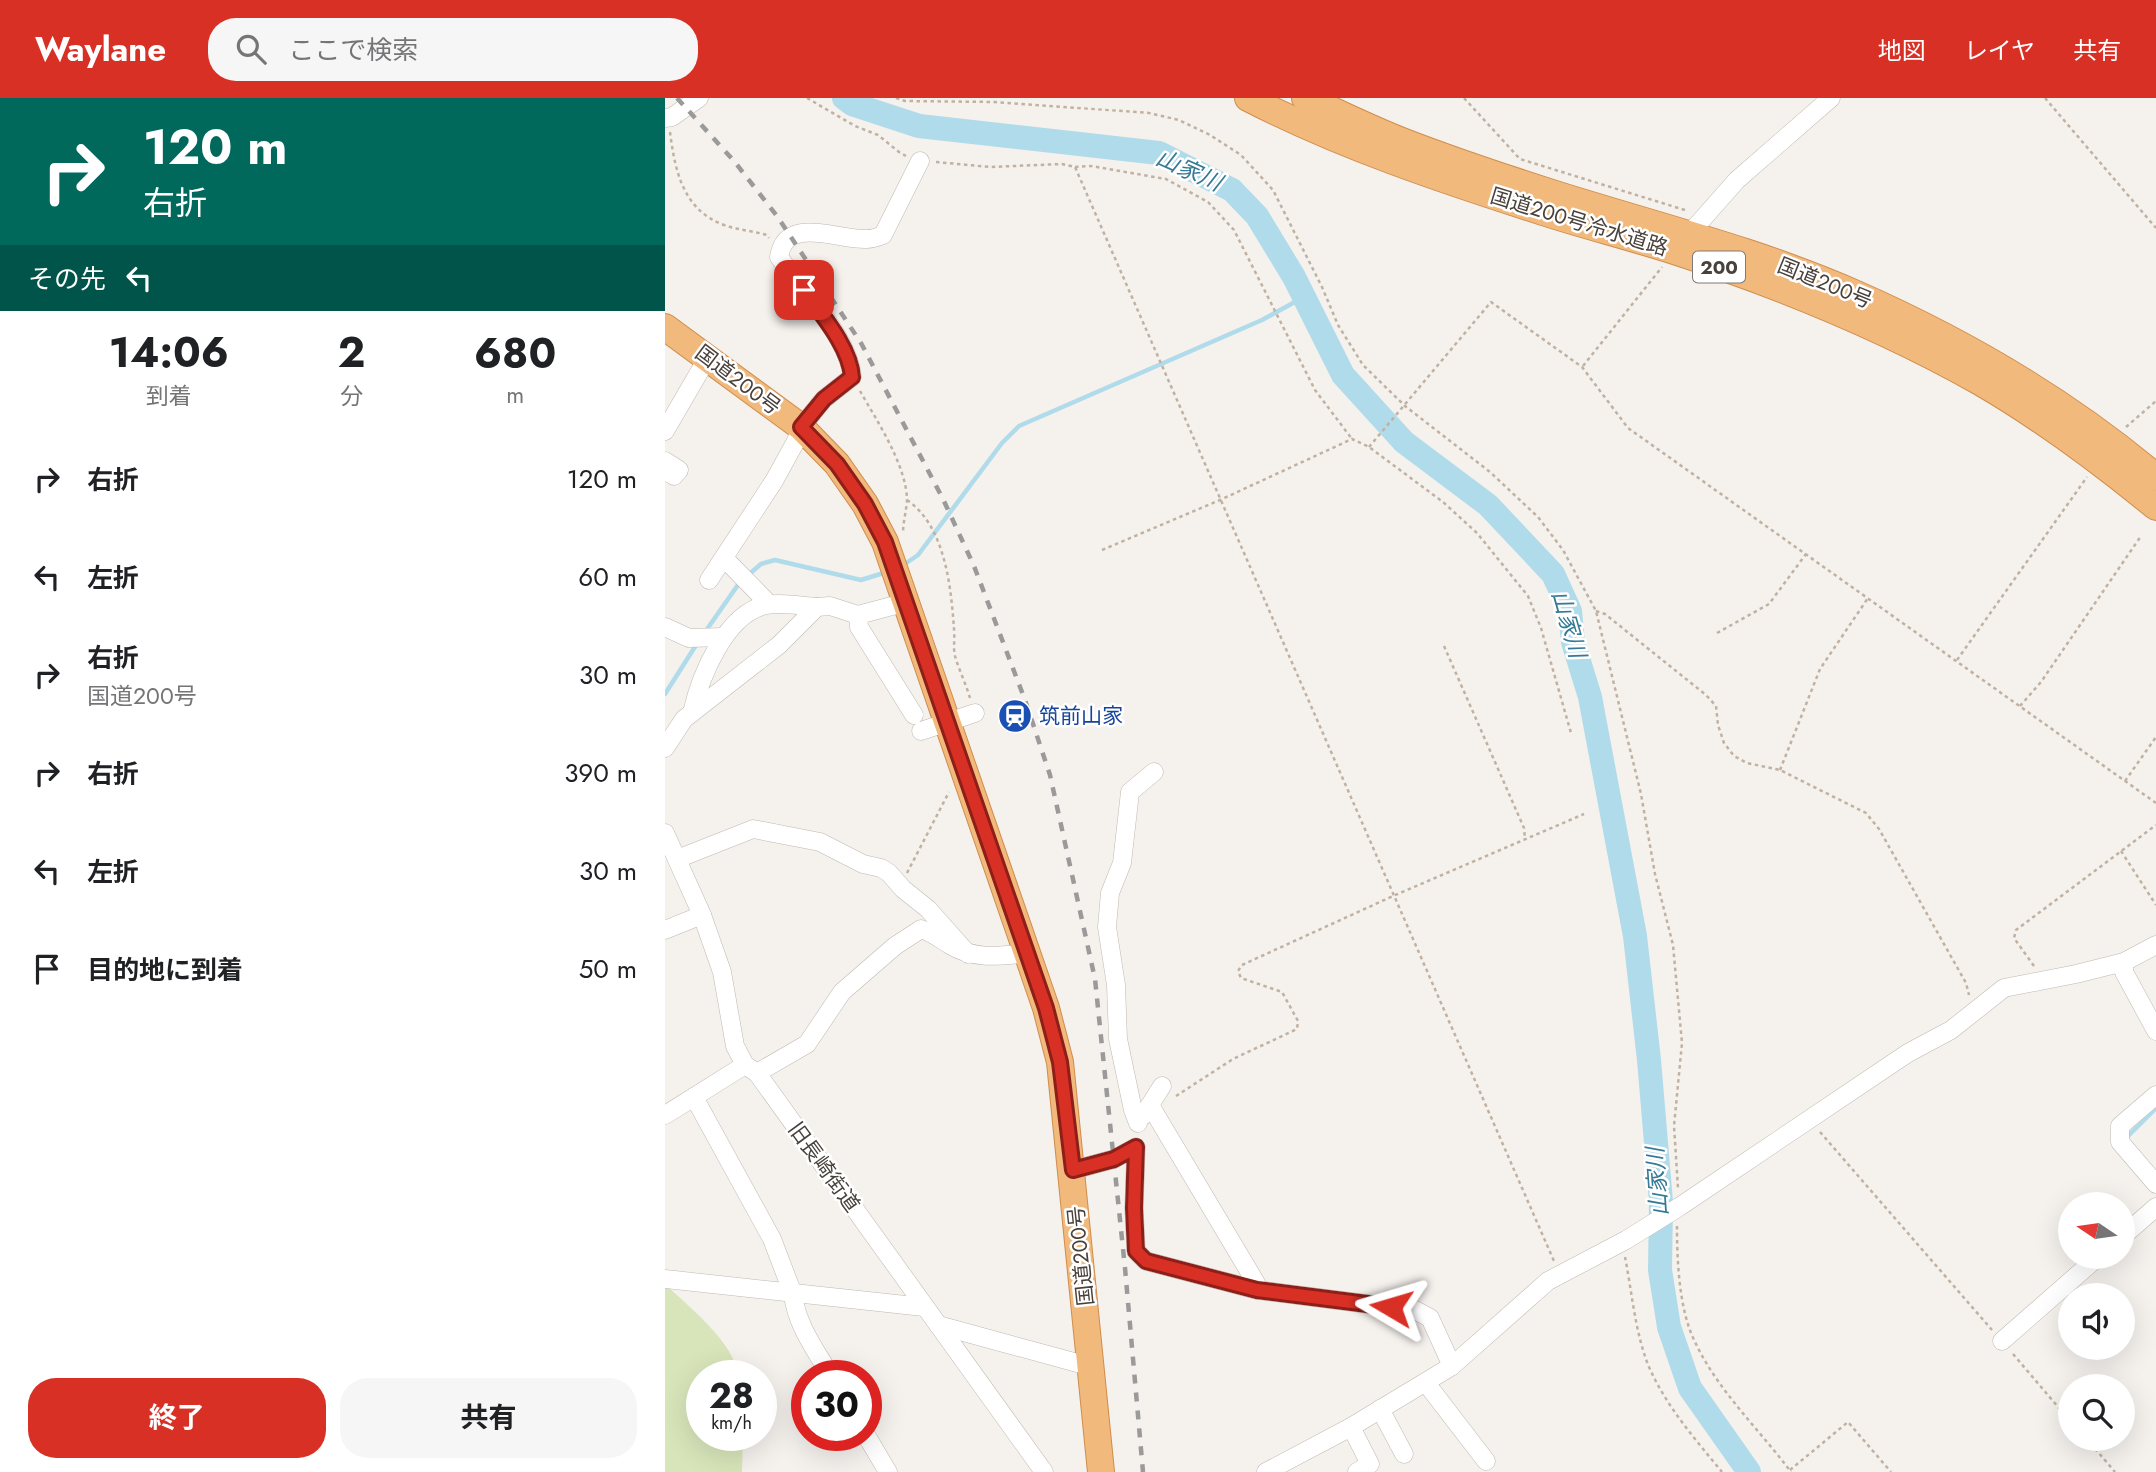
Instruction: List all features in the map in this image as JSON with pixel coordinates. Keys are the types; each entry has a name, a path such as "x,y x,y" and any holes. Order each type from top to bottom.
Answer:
{"highway":[{"name":"国道200号冷水道路","path":"1248,98 1295,122 1399,163 1543,212 1689,234 1838,313 1980,382 2053,429 2156,507"},
{"name":"国道200号","path":"1305,98 1402,141 1551,193 1689,234 1853,293 1925,327 2054,401 2156,477"},
{"name":"国道200号","path":"665,327 801,427 837,464 865,504 885,542 1028,953 1060,1062 1073,1170 1101,1472"}],"street":[{"path":"667,118 699,98"},
{"path":"1689,234 1737,180 1831,98"},
{"path":"709,580 774,481 801,427 824,399 852,377 852,369 832,328 779,257 780,250 786,240 797,233 811,232 866,239 883,235 920,161"},
{"path":"665,431 708,357"},
{"path":"665,461 679,470 674,476 665,471"},
{"path":"724,558 769,604"},
{"path":"692,713 696,697 724,636 755,609 769,604 830,606 858,615 907,603"},
{"path":"665,748 684,719 779,645 817,607"},
{"path":"858,615 859,626 918,723 948,722 975,713"},
{"path":"665,627 689,638 724,636"},
{"path":"1154,772 1130,792 1122,863 1110,893 1107,927 1116,985 1118,1039 1138,1123 1134,1208 1136,1251 1146,1261 1257,1290 1415,1310 1430,1318 1452,1366"},
{"path":"677,859 754,829 820,842 863,864 881,868 889,873 928,909 968,954"},
{"name":"旧長崎街道","path":"665,833 702,915 722,972 735,1046 1044,1472"},
{"path":"665,930 702,915"},
{"path":"665,1115 694,1097 807,1044 842,992 895,946 921,929 934,933 951,946 968,954 985,956 1028,953"},
{"path":"1266,1472 1351,1427 1452,1366 1548,1281 1624,1241 1679,1207 1908,1053 1951,1030 2004,988 2123,962 2156,945"},
{"path":"2123,962 2124,972 2156,1031"},
{"path":"1138,1123 1162,1086"},
{"path":"2156,1096 2120,1126 2120,1142 2156,1184"},
{"path":"694,1097 772,1239 804,1332 821,1360"},
{"path":"1150,1105 1256,1283 1257,1290"},
{"path":"1073,1170 1114,1159 1136,1147"},
{"path":"2135,1225 2156,1207"},
{"path":"2002,1341 2084,1269"},
{"path":"665,1279 923,1307"},
{"path":"938,1325 1092,1367"},
{"path":"1426,1383 1486,1461"},
{"path":"1380,1409 1404,1454"},
{"path":"1351,1427 1370,1464 1357,1472"},
{"path":"876,1451 888,1472"}],"path":[{"path":"807,98 855,126 878,135 898,152 920,161 990,167 1062,164 1091,166 1166,179 1208,202 1234,230 1315,390 1352,439 1369,447 1443,502 1477,533 1528,596 1541,628 1571,733"},
{"path":"896,98 905,101 995,102 1149,113 1179,120 1210,135 1241,155 1273,190 1350,347 1379,383 1490,472 1538,517 1563,550 1597,611 1641,794 1655,874 1673,945 1682,1043 1674,1126 1679,1207 1677,1264 1694,1340 1716,1378 1790,1471 1848,1422 1891,1472"},
{"path":"1464,98 1520,159 1689,234 1582,367"},
{"path":"2045,98 2156,228"},
{"path":"667,118 680,182 694,206 725,225 767,235 780,250"},
{"path":"1075,166 1560,1273"},
{"path":"1369,447 1491,302 1582,367 1628,428 2156,803"},
{"path":"852,377 883,431 902,475 907,500 903,539"},
{"path":"2119,434 2156,401"},
{"path":"1102,550 1220,500 1352,439"},
{"path":"1957,660 2093,468"},
{"path":"907,500 918,508 929,522 944,561 955,631 955,654 975,713"},
{"path":"2020,706 2041,682 2141,536"},
{"path":"1717,633 1769,604 1806,554"},
{"path":"1780,770 1820,669 1868,598"},
{"path":"1597,611 1605,614 1706,695 1716,706 1724,743 1734,756 1747,763 1780,770 1866,813 1879,829 1966,983 1974,1012"},
{"path":"1444,646 1524,828 1525,839"},
{"path":"2125,781 2156,737"},
{"path":"899,884 929,833 951,787 968,778"},
{"path":"1150,1105 1169,1100 1233,1059 1297,1029 1298,1021 1282,992 1241,978 1238,971 1242,965 1393,896 1584,814"},
{"path":"2043,979 2014,938 2016,930 2156,825"},
{"path":"2121,851 2156,905"},
{"path":"1808,1119 2058,1407"},
{"path":"1624,1241 1648,1364 1681,1421 1722,1472"},
{"path":"2097,1451 2115,1472"}],"green space":[{"path":"665,1284 709,1326 733,1360 686,1360 686,1451 743,1451 742,1472 665,1472"}],"waterway":[{"name":"山家川","path":"844,98 852,104 919,126 1159,153 1232,190 1257,216 1294,277 1343,375 1404,442 1488,505 1553,574 1570,611 1573,642 1590,697 1635,936 1661,1202 1660,1270 1669,1327 1690,1388 1749,1472"},
{"path":"902,566 918,555 1002,443 1019,426 1262,320 1304,297"},
{"path":"747,576 761,564 775,560 861,580 887,572"},
{"path":"705,632 740,582"},
{"path":"665,694 698,642"},
{"path":"2127,1137 2156,1108"}],"railway":[{"path":"677,98 734,161 777,216 861,343 943,499 974,566 1025,700 1050,775 1095,979 1143,1472"}],"place":[{"name":"筑前山家","path":"1015,716"}],"route":[{"path":"804,290 832,328 852,369 852,377 824,399 801,427 837,464 865,504 885,542 1046,1008 1060,1062 1073,1170 1114,1159 1136,1147 1136,1251 1146,1261 1257,1290 1391,1307"}]}
